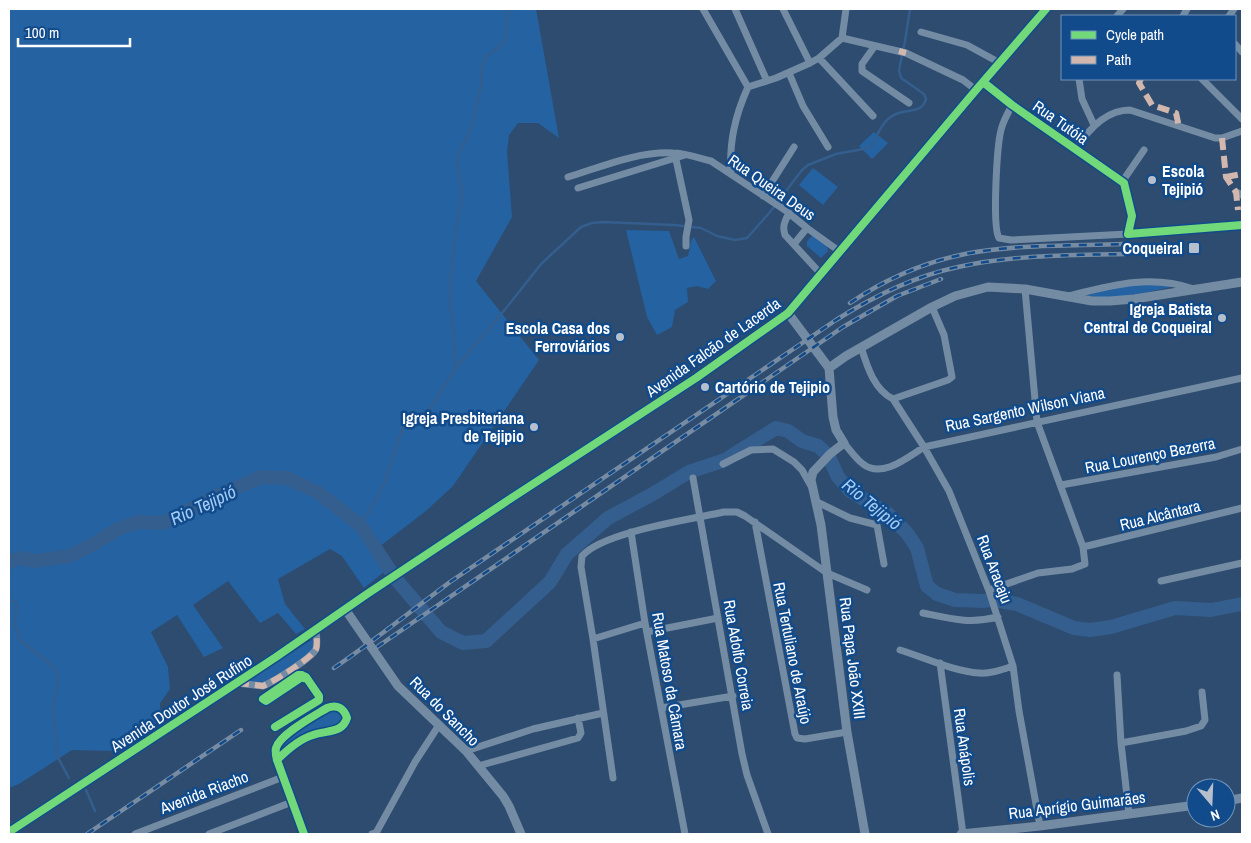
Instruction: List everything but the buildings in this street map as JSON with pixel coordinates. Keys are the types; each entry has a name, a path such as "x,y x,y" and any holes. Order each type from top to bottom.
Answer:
{"main road":[{"name":"Avenida Falcão de Lacerda","path":"367,594 666,391 788,313 1046,9"},
{"name":"Avenida Doutor José Rufino","path":"9,832 237,683 367,594"}],"street":[{"path":"703,9 720,35 748,87"},
{"path":"734,9 767,81"},
{"path":"783,9 810,63"},
{"path":"731,174 732,132 740,104 748,87 789,73 819,58 842,38 846,12 839,9"},
{"path":"922,32 967,45 1000,63"},
{"path":"842,38 874,47 903,52 979,86"},
{"path":"874,47 862,64 862,71 909,103"},
{"path":"819,58 873,116"},
{"path":"789,73 803,106 828,148"},
{"path":"1079,80 1082,98 1094,125"},
{"path":"1203,80 1242,119"},
{"name":"Rua Tutóia","path":"979,86 1012,105 1123,182"},
{"path":"1012,105 1001,130 998,144 995,218 996,232 999,238 1011,240 1128,234 1241,225"},
{"path":"1076,149 1094,125 1114,113 1130,110 1215,138 1222,138 1242,131"},
{"path":"763,196 794,147"},
{"path":"1128,234 1132,216 1123,182 1144,150"},
{"name":"Rua Queira Deus","path":"568,177 625,159 647,155 685,155 711,161 787,211 807,228 840,251"},
{"path":"675,156 689,224 686,246"},
{"name":"Rua Queira Deus","path":"578,188 675,156"},
{"path":"787,211 783,229 785,235 820,273"},
{"path":"794,244 807,228"},
{"path":"1065,296 1110,286 1150,280 1177,283 1195,289"},
{"path":"788,313 830,368 861,347 932,307 955,296 988,287 1025,289 1092,301 1110,301 1242,282"},
{"path":"989,590 1038,573 1079,568 1085,564 1084,547 1037,422 1025,289"},
{"path":"893,399 952,377 944,335 932,307"},
{"name":"Rua Aracaju","path":"861,347 877,386 893,399 924,447 949,491 989,590 1012,666 1017,704 1040,826"},
{"name":"Rua Sargento Wilson Viana","path":"830,368 831,399 836,430 844,443 862,463 869,468 878,470 888,468 924,447 1242,378"},
{"name":"Rua Papa João XXIII","path":"844,443 830,454 813,472 812,487 821,524 847,732 865,834"},
{"name":"Rua Papa João XXIII","path":"723,464 751,450 773,450 794,462 802,470 812,487"},
{"name":"Rua Lourenço Bezerra","path":"1062,485 1216,457 1242,450"},
{"name":"Rua Adolfo Correia","path":"694,478 699,517 742,754 747,775 768,834"},
{"path":"815,501 850,518 877,525 884,564"},
{"name":"Rua Alcântara","path":"1084,547 1242,508"},
{"path":"613,778 581,566 582,556 592,547 607,539 632,532 699,517 732,512 745,516 755,522 827,573 866,590"},
{"name":"Rua Tertuliano de Araújo","path":"755,522 794,734 800,739 804,739 847,732"},
{"name":"Rua Matoso da Câmara","path":"632,532 645,623 685,834"},
{"path":"1161,581 1242,563"},
{"name":"Rua do Sancho","path":"345,609 398,686 466,751 478,766 509,806 521,834"},
{"path":"924,613 970,621 998,616"},
{"path":"647,632 718,618"},
{"path":"593,639 645,623"},
{"path":"237,683 263,686 311,655 316,648 316,629"},
{"path":"900,650 978,673 992,672 1012,666"},
{"name":"Rua Anápolis","path":"940,663 962,834"},
{"path":"1117,675 1121,743 1130,814"},
{"path":"1121,743 1186,731 1201,726 1205,720 1202,692"},
{"path":"661,708 733,696"},
{"path":"277,760 285,752 313,734 331,732 342,727 347,718 346,713 339,707 327,708 279,742 275,751 277,760 304,834"},
{"path":"466,751 533,729 603,713"},
{"path":"478,766 578,738 582,733 578,718"},
{"path":"375,834 415,762 439,725"},
{"name":"Avenida Riacho","path":"135,834 283,777"},
{"path":"209,834 292,802"},
{"name":"Rua Aprígio Guimarães","path":"962,834 1040,826 1186,806"}],"shaded area":[{"path":"9,9 536,9 559,138 538,123 518,123 509,135 507,152 512,217 476,281 539,360 453,486 426,511 379,547 384,572 364,588 342,556 330,549 278,579 285,604 305,629 296,634 278,613 260,623 228,581 193,605 223,648 204,657 177,615 151,632 168,667 170,689 160,703 161,721 113,751 72,750 19,784 9,788"},
{"path":"874,132 888,143 872,159 859,146"},
{"path":"813,168 838,187 823,205 799,185"},
{"path":"626,230 669,231 679,259 688,256 691,241 694,237 716,281 708,289 697,286 687,288 688,302 675,310 672,327 657,335 647,317"},
{"path":"813,235 827,246 828,251 821,258 807,246 807,241"},
{"path":"1138,283 1177,286 1116,297 1103,298 1084,294"},
{"path":"316,637 316,646 309,657 263,686 244,682 276,657 293,652"},
{"path":"326,707 341,708 346,723 313,735 276,759 276,746"}],"waterway":[{"path":"456,368 450,295 453,250 462,195 457,158 472,125 482,82 481,70 486,56 505,41 507,19 509,10 512,9"},
{"path":"361,526 384,484 404,424 426,415 456,368 541,264 581,227 603,222 674,225 701,228 717,236 735,240 747,238 808,165 836,154 869,148 883,125 891,117 921,107 926,99 924,94 901,78 899,70 910,9"},
{"name":"Rio Tejipió","path":"9,562 20,558 36,561 69,556 118,529 138,522 163,523 261,477 287,478 319,493 361,526 395,578 441,632 463,643 486,641 550,582 567,554 608,518 689,472 725,460 776,428 788,431 802,441 818,446 828,455 838,477 850,491 887,513 907,533 917,548 927,586 937,594 955,600 993,600 1017,604 1074,628 1090,630 1111,627 1175,608 1211,610 1242,604"},
{"path":"9,599 17,603 15,623 19,639 56,669 58,681 53,706 57,756 69,778"},
{"path":"86,790 95,811"}],"railway":[{"path":"850,303 905,273 950,257 1004,248 1124,244"},
{"path":"334,668 450,582 836,320 865,303 911,281 942,271 978,263 1041,256 1125,254"},
{"path":"377,647 843,327 897,296 941,279"},
{"path":"87,834 241,730"}],"marked path":[{"path":"899,51 906,53"},
{"path":"1140,80 1139,83 1152,105 1176,113 1179,127"},
{"path":"1222,138 1226,177 1236,192 1238,210"},
{"path":"1226,177 1242,174"},
{"path":"237,683 263,686 292,669 316,649 316,629"}],"cycle path":[{"path":"9,832 276,657 513,497 696,378 788,313 1046,9"},
{"path":"983,82 1012,105 1124,183 1132,216 1128,234 1242,225"},
{"path":"275,727 319,700 319,696 304,676 302,677 266,701 263,699 298,675 302,675 304,678"},
{"path":"277,760 303,739 341,727 347,718 344,712 337,707 327,708 290,731 276,748 277,760 304,834"}],"place":[{"name":"Escola Tejipió","path":"1152,180"},
{"name":"Coqueiral","path":"1194,248"},
{"name":"Igreja Batista Central de Coqueiral","path":"1222,318"},
{"name":"Escola Casa dos Ferroviários","path":"620,337"},
{"name":"Cartório de Tejipio","path":"705,387"},
{"name":"Igreja Presbiteriana de Tejipio","path":"534,427"}]}
